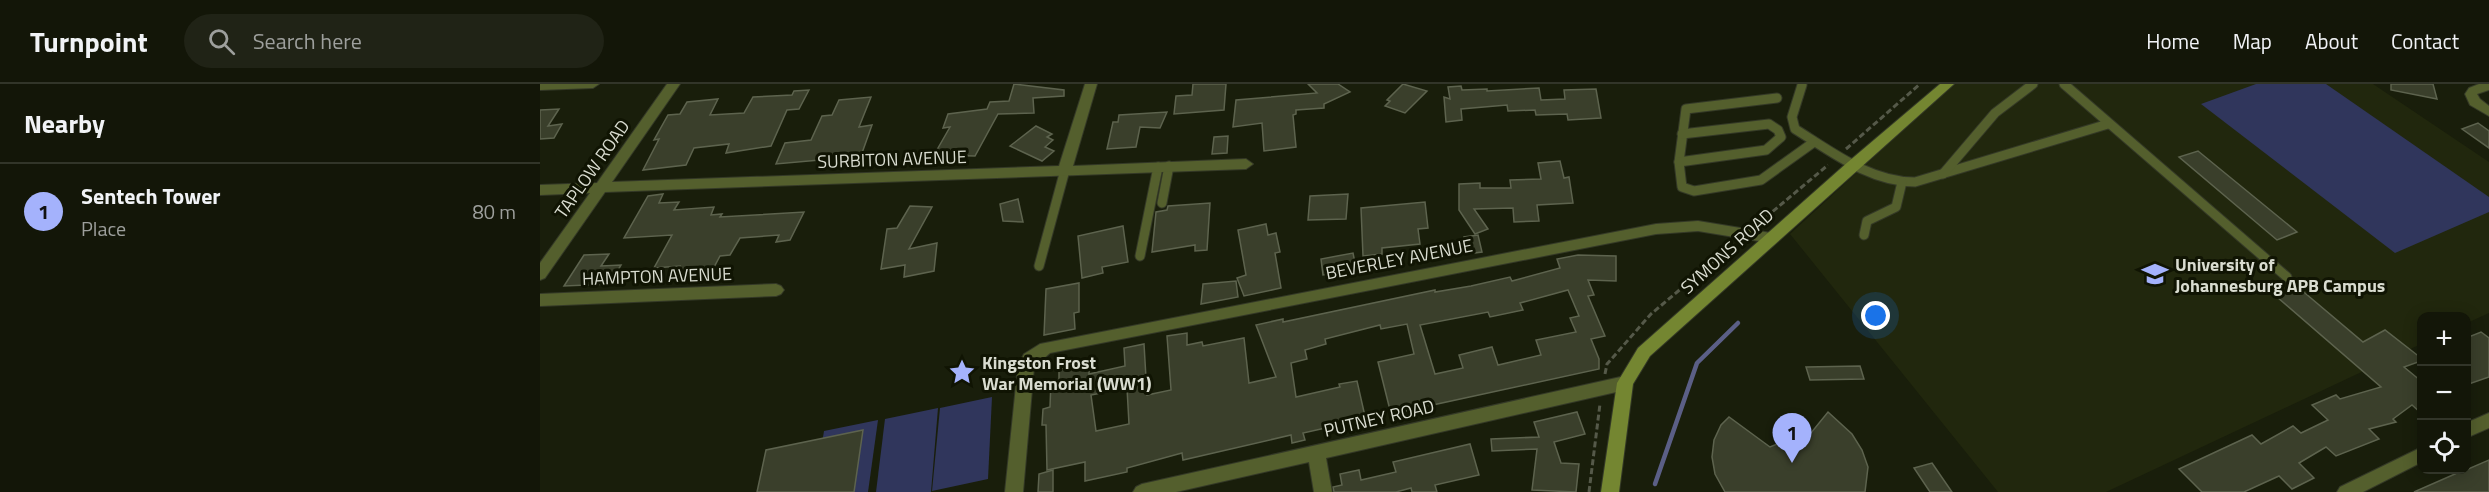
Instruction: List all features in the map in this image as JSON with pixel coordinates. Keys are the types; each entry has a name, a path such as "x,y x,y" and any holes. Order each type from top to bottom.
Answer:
{"main road":[{"name":"SYMONS ROAD","path":"1610,492 1625,383 1644,352 1853,165 1948,84"}],"street":[{"path":"540,86 593,84"},
{"name":"TAPLOW ROAD","path":"540,274 674,84"},
{"path":"1065,170 1091,84"},
{"path":"2489,85 2471,94 2475,102 2489,112"},
{"name":"SURBITON AVENUE","path":"540,190 1246,164"},
{"name":"BEVERLEY AVENUE","path":"1014,492 1026,366 1037,352 1060,344 1612,236 1672,227 1698,226 1771,238"},
{"name":"HAMPTON AVENUE","path":"540,300 776,290"},
{"name":"PUTNEY ROAD","path":"1142,492 1625,383"},
{"path":"2471,429 2489,420"},
{"path":"1317,452 1323,492"},
{"path":"2346,492 2417,456"}],"lane":[{"path":"1943,174 1966,144 1996,113 2033,84"},
{"path":"2064,84 2287,277"},
{"path":"1802,85 1792,117 1795,129 1853,165 1881,177 1902,182 1915,182 2108,124"},
{"path":"1777,98 1688,108 1684,111 1679,162 1680,183 1687,190 1694,191 1761,180 1814,142"},
{"path":"1679,162 1766,150 1781,137 1778,130 1769,124 1682,134"},
{"path":"1162,202 1164,166"},
{"path":"1140,256 1164,166"},
{"path":"1039,266 1065,170"},
{"path":"1864,235 1867,221 1896,207 1902,182"}],"shaded area":[{"name":"University of Johannesburg APB Campus","path":"1953,84 2373,84 2489,162 2489,313 2471,321 2471,312 2417,312 2417,346 2106,492 1998,492 1790,234"},
{"path":"2256,84 2326,84 2489,197 2489,212 2395,253 2201,104"},
{"path":"992,397 988,479 932,491 940,408"},
{"path":"938,408 931,492 876,492 885,419"},
{"path":"878,420 868,492 814,492 824,431"}],"building":[{"path":"1014,84 1064,90 1064,96 1033,98 1034,113 998,114 975,156 934,155 950,127 943,128 948,114 987,109 990,102 1009,101"},
{"path":"1193,84 1226,84 1224,110 1174,114 1176,96 1192,95"},
{"path":"1308,84 1338,84 1350,92 1324,104 1324,108 1296,110 1296,114 1293,115 1296,147 1264,151 1262,123 1233,127 1236,100 1317,93"},
{"path":"1403,84 1427,91 1405,113 1385,106 1390,101 1387,100"},
{"path":"2391,84 2433,84 2437,99 2391,90"},
{"path":"1461,86 1462,90 1487,89 1487,91 1539,88 1541,100 1565,99 1564,90 1596,89 1601,118 1568,120 1567,114 1536,115 1535,110 1508,111 1507,105 1461,109 1462,120 1446,122 1444,97 1450,99 1448,87"},
{"path":"809,90 799,109 787,110 771,146 726,153 729,144 694,148 686,165 643,170 659,139 654,140 668,115 680,114 687,102 718,99 710,115 744,113 753,97 792,95 794,91"},
{"path":"871,97 859,127 872,125 862,153 833,155 831,159 776,164 785,143 811,140 822,116 832,115 839,100"},
{"path":"559,109 548,126 562,124 554,138 540,139 540,110"},
{"path":"1167,112 1160,128 1140,127 1136,147 1107,149 1113,122 1118,122 1119,115"},
{"path":"2478,123 2489,131 2489,148 2462,129"},
{"path":"1036,126 1052,134 1047,137 1053,140 1045,147 1054,151 1042,161 1010,146"},
{"path":"1228,136 1227,153 1212,154 1214,137"},
{"path":"2198,151 2297,232 2277,240 2179,157"},
{"path":"1560,161 1564,178 1569,177 1573,203 1537,205 1539,221 1514,222 1513,208 1474,209 1488,229 1475,234 1459,210 1459,184 1480,183 1480,188 1511,188 1510,180 1541,179 1538,163"},
{"path":"663,194 659,203 679,202 674,210 714,207 711,215 722,214 720,217 804,212 790,240 776,242 779,235 740,238 730,255 720,256 712,271 676,274 680,266 654,268 672,235 624,238 648,196"},
{"path":"1348,194 1346,219 1308,220 1310,196"},
{"path":"1018,199 1023,222 1003,221 1000,204"},
{"path":"1425,202 1428,228 1418,229 1420,244 1382,248 1382,254 1363,256 1361,208"},
{"path":"1210,203 1207,250 1195,251 1195,245 1152,252 1156,212 1167,210 1168,206"},
{"path":"910,206 932,207 909,249 937,243 934,271 904,277 905,265 881,269 887,229 897,228"},
{"path":"1266,224 1268,235 1276,233 1280,252 1275,253 1281,288 1244,296 1237,278 1246,275 1238,230"},
{"path":"1123,226 1128,262 1102,267 1103,273 1082,278 1078,236"},
{"path":"1478,235 1482,252 1467,254 1464,237"},
{"path":"1353,253 1357,273 1339,277 1338,273 1323,275 1321,259"},
{"path":"609,254 601,266 621,265 610,284 564,286 584,255"},
{"path":"1578,255 1616,256 1616,281 1588,280 1594,295 1588,296 1605,336 1591,339 1599,359 1599,369 1391,414 1378,362 1414,354 1407,324 1381,329 1380,325 1325,339 1326,344 1305,350 1307,359 1291,363 1296,397 1357,381 1367,425 1349,429 1348,423 1303,433 1305,440 1292,443 1291,435 1183,460 1182,453 1127,468 1127,472 1085,481 1085,462 1047,470 1046,425 1042,425 1043,409 1050,407 1051,381 1059,380 1059,369 1089,363 1089,374 1125,366 1124,348 1144,344 1147,395 1171,390 1167,336 1187,333 1187,345 1202,342 1203,346 1244,338 1249,383 1276,377 1256,325 1283,319 1283,322 1435,290 1435,292 1471,286 1510,277 1512,281 1560,268 1557,259","holes":["1568,290 1579,316 1570,318 1576,332 1536,340 1541,355 1498,365 1492,347 1459,355 1463,368 1435,374 1420,325 1488,312 1490,317 1523,310 1520,303","1127,388 1129,424 1096,431 1091,395"]},
{"path":"1236,281 1238,297 1201,304 1203,284"},
{"path":"1079,283 1079,312 1074,313 1075,329 1044,335 1046,289"},
{"path":"2299,288 2363,342 2385,330 2417,355 2417,362 2404,367 2417,378 2417,409 2412,405 2393,419 2396,422 2369,429 2379,439 2336,456 2326,447 2299,463 2314,478 2292,489 2279,476 2244,492 2202,492 2179,469 2252,435 2261,444 2293,426 2301,433 2328,420 2312,405 2336,395 2340,399 2381,387 2277,297"},
{"path":"2481,332 2489,338 2489,377 2471,383 2471,366 2471,336"},
{"path":"1860,366 1864,379 1810,380 1806,367"},
{"path":"1577,412 1585,434 1554,442 1561,463 1579,464 1576,492 1532,490 1537,449 1492,451 1491,439 1539,437 1534,422"},
{"path":"1828,412 1852,434 1862,450 1868,467 1865,492 1725,492 1715,474 1712,457 1714,440 1721,425 1729,417 1770,447 1782,442 1802,444"},
{"path":"863,430 854,492 757,492 766,450"},
{"path":"1470,444 1479,475 1435,485 1437,492 1412,492 1411,488 1396,492 1334,492 1333,487 1342,485 1340,474 1359,470 1361,480 1396,472 1393,462"},
{"path":"2489,460 2489,492 2414,492 2455,474 2471,474 2471,468"},
{"path":"1932,463 1952,492 1930,492 1914,468"},
{"path":"1053,470 1053,492 1038,492 1039,474"}],"waterway":[{"path":"1655,484 1697,363 1738,323"}],"place":[{"name":"University of Johannesburg APB Campus","path":"2155,274"},
{"name":"Kingston Frost War Memorial (WW1)","path":"962,372"},
{"name":"Sentech Tower","path":"1792,463"}]}
